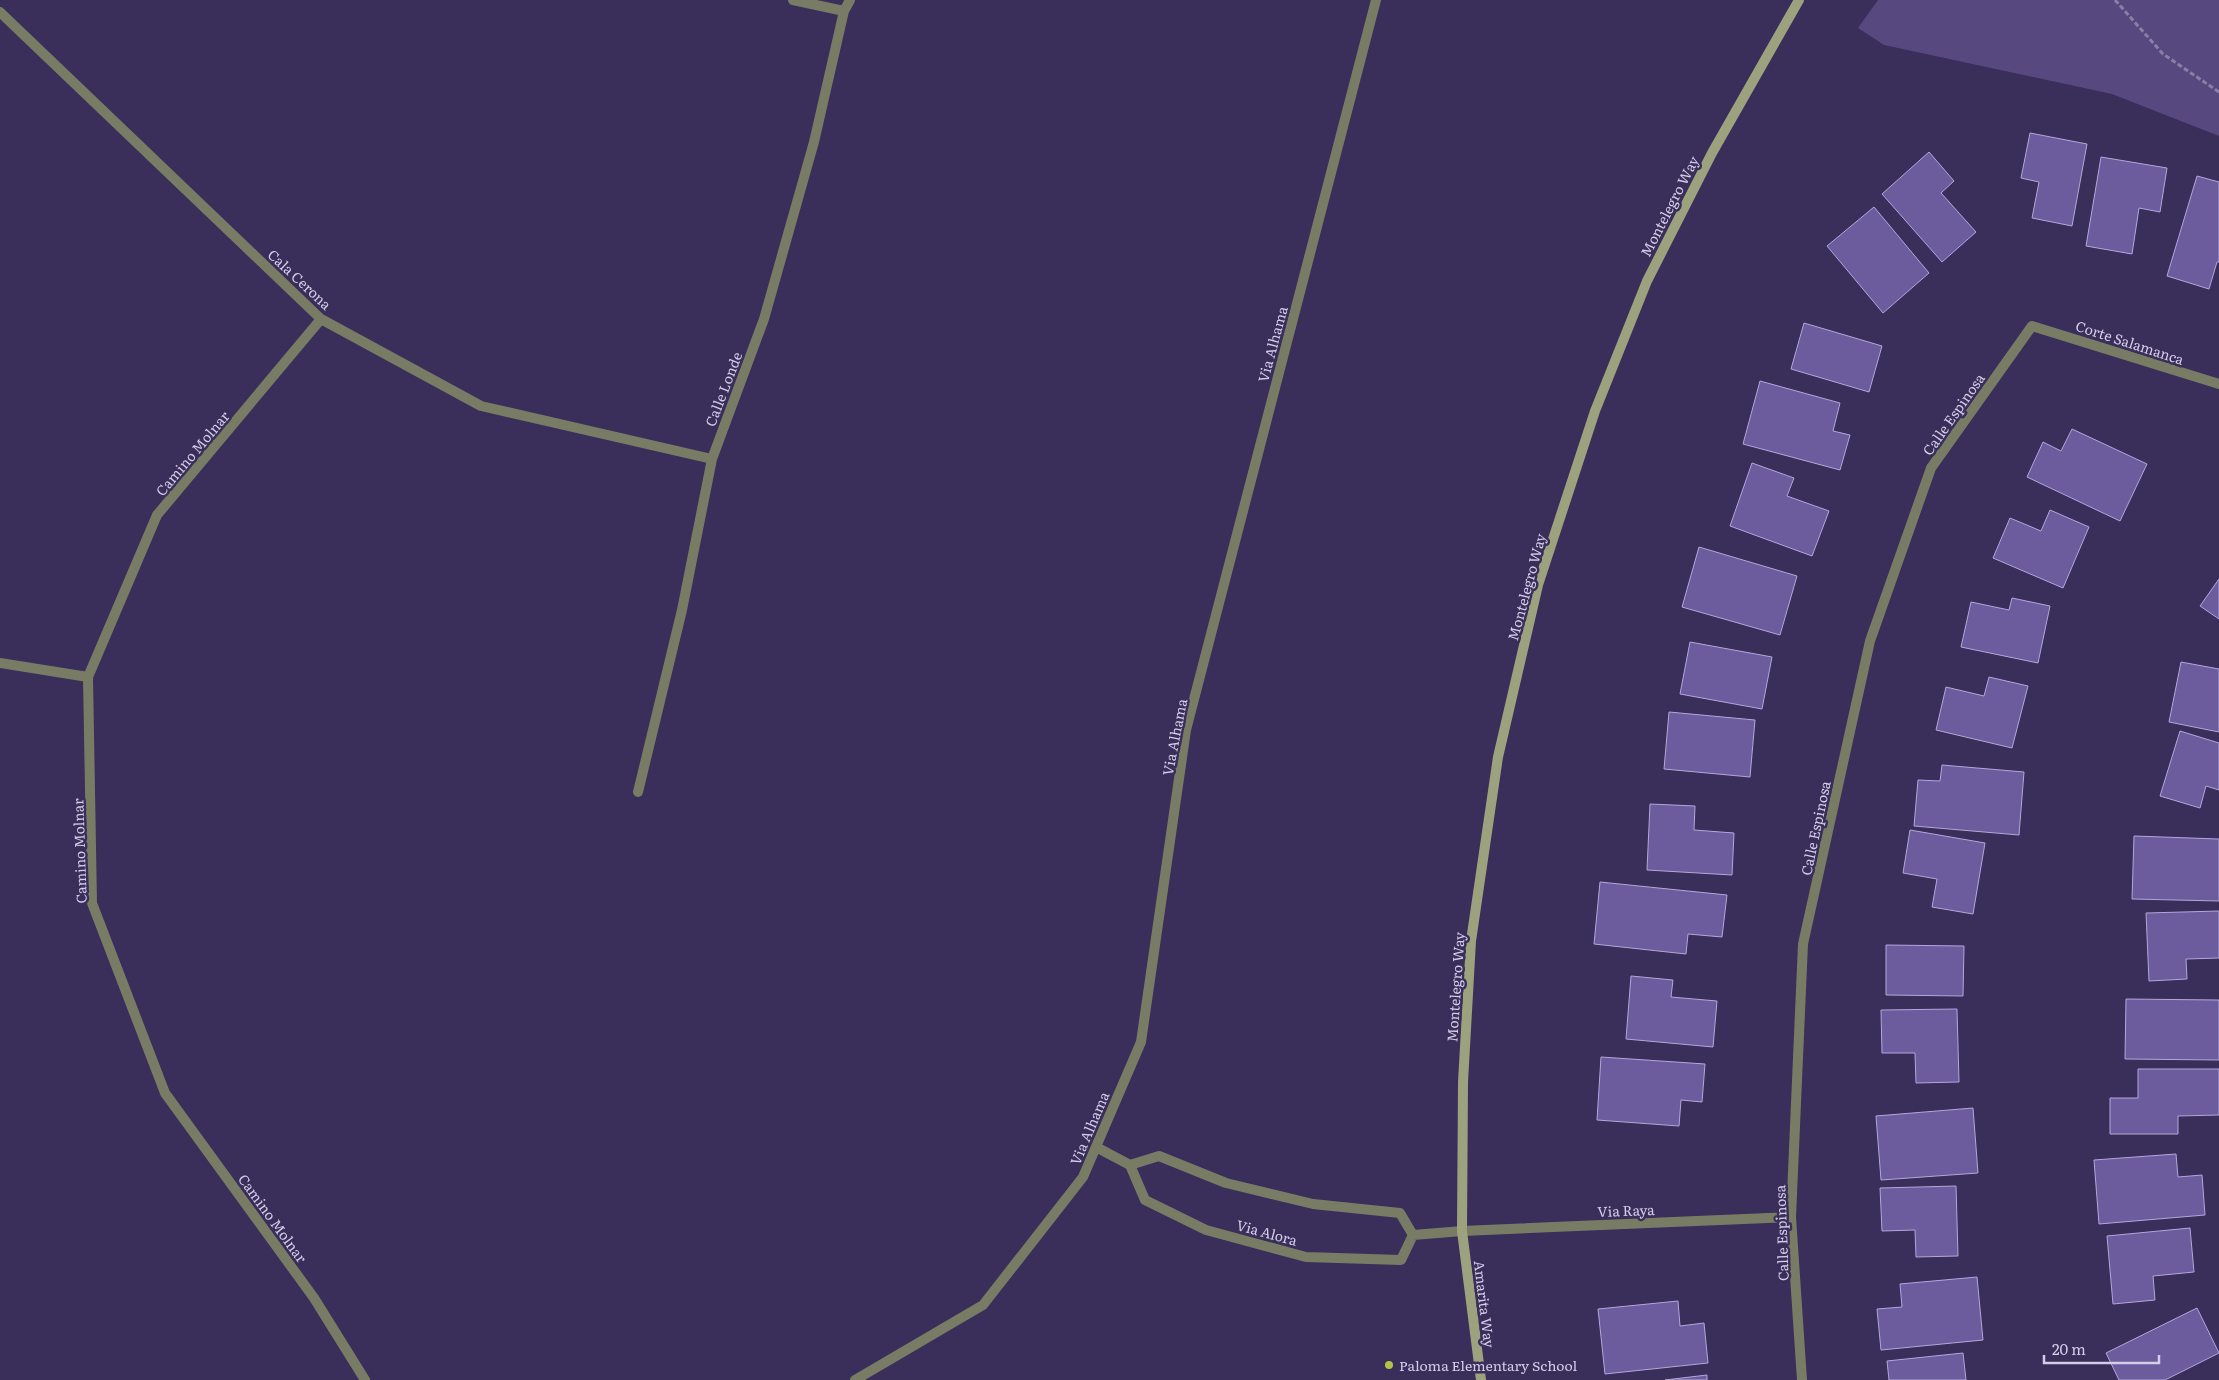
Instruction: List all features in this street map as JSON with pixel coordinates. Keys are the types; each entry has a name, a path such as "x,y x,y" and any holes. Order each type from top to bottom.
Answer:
{"street":[{"path":"793,0 844,11"},
{"name":"Calle Londe","path":"638,792 682,610 712,458 764,319 814,142 844,11 850,0"},
{"name":"Via Alhama","path":"855,1380 983,1305 1083,1177 1141,1042 1186,730 1376,0"},
{"name":"Montelegro Way","path":"1462,1231 1463,1082 1471,942 1498,758 1538,585 1595,410 1647,281 1712,153 1798,0"},
{"name":"Cala Cerona","path":"0,12 321,319 481,406 712,458"},
{"name":"Camino Molnar","path":"321,319 158,515 88,677 92,902 165,1093 314,1298 365,1380"},
{"name":"Corte Salamanca","path":"2032,326 2219,384"},
{"name":"Calle Espinosa","path":"1802,1380 1791,1217 1803,944 1870,641 1932,468 2032,326"},
{"path":"0,663 88,677"},
{"path":"1096,1147 1130,1165 1159,1156 1226,1183 1313,1204 1400,1213 1413,1235 1462,1231"},
{"name":"Via Alora","path":"1130,1165 1145,1200 1206,1230 1306,1257 1402,1260 1413,1235"},
{"name":"Via Raya","path":"1462,1231 1791,1217"},
{"name":"Amarita Way","path":"1462,1231 1481,1380"}],"path":[{"path":"2115,0 2163,54 2219,92"}],"shaded area":[{"path":"1878,0 2219,0 2219,136 2112,94 1884,45 1858,28"}],"building":[{"path":"2030,133 2087,144 2072,226 2032,218 2039,182 2021,178"},
{"path":"1929,152 1954,181 1941,193 1976,232 1942,262 1882,194"},
{"path":"2101,157 2167,168 2160,212 2139,208 2132,254 2086,246"},
{"path":"2197,176 2219,182 2219,262 2217,262 2209,289 2167,276"},
{"path":"1874,207 1929,273 1883,313 1827,246"},
{"path":"1804,323 1882,346 1869,392 1791,369"},
{"path":"1760,381 1840,403 1833,431 1850,435 1840,470 1743,444"},
{"path":"2072,429 2147,464 2120,521 2027,477 2043,442 2061,451"},
{"path":"1752,463 1794,478 1787,496 1829,511 1812,556 1730,526"},
{"path":"2050,510 2089,527 2063,588 1993,558 2010,518 2041,531"},
{"path":"1699,547 1797,576 1780,635 1682,607"},
{"path":"2219,579 2219,619 2200,606"},
{"path":"2012,598 2050,606 2038,663 1961,647 1971,602 2009,610"},
{"path":"1690,642 1772,657 1762,709 1680,694"},
{"path":"2181,662 2219,669 2219,732 2169,722"},
{"path":"1989,677 2028,686 2012,748 1936,730 1946,687 1984,696"},
{"path":"1669,712 1755,720 1750,777 1664,769"},
{"path":"2180,731 2219,743 2219,790 2206,786 2200,808 2160,796"},
{"path":"1942,765 2024,772 2019,835 1914,826 1918,780 1940,781"},
{"path":"1650,804 1695,806 1694,830 1734,833 1732,875 1647,870"},
{"path":"1910,830 1985,843 1973,914 1932,907 1937,879 1903,873"},
{"path":"2134,836 2219,839 2219,901 2132,899"},
{"path":"1600,882 1727,895 1722,937 1688,934 1686,954 1594,944"},
{"path":"2219,911 2219,958 2186,959 2187,979 2149,981 2146,913"},
{"path":"1886,945 1964,946 1963,996 1886,995"},
{"path":"1631,976 1673,980 1671,997 1717,1001 1713,1047 1626,1039"},
{"path":"2126,999 2219,1000 2219,1060 2125,1059"},
{"path":"1957,1009 1959,1082 1916,1083 1915,1053 1882,1053 1881,1010"},
{"path":"1601,1057 1705,1064 1702,1102 1681,1100 1679,1126 1597,1120"},
{"path":"2138,1069 2219,1069 2219,1115 2178,1116 2178,1134 2110,1134 2110,1098 2138,1098"},
{"path":"1973,1108 1978,1173 1881,1180 1876,1116"},
{"path":"2176,1154 2178,1177 2202,1175 2205,1215 2099,1224 2094,1160"},
{"path":"1956,1186 1958,1256 1916,1257 1915,1230 1882,1231 1880,1188"},
{"path":"2190,1228 2194,1272 2153,1276 2155,1300 2113,1304 2107,1236"},
{"path":"1977,1277 1983,1340 1881,1350 1877,1309 1902,1307 1900,1284"},
{"path":"1678,1301 1680,1326 1704,1323 1708,1363 1605,1374 1598,1309"},
{"path":"2197,1308 2219,1353 2165,1380 2119,1380 2106,1353"},
{"path":"1963,1353 1966,1380 1889,1380 1887,1361"},
{"path":"1707,1375 1707,1380 1665,1380"}],"place":[{"name":"Paloma Elementary School","path":"1389,1365"}]}
